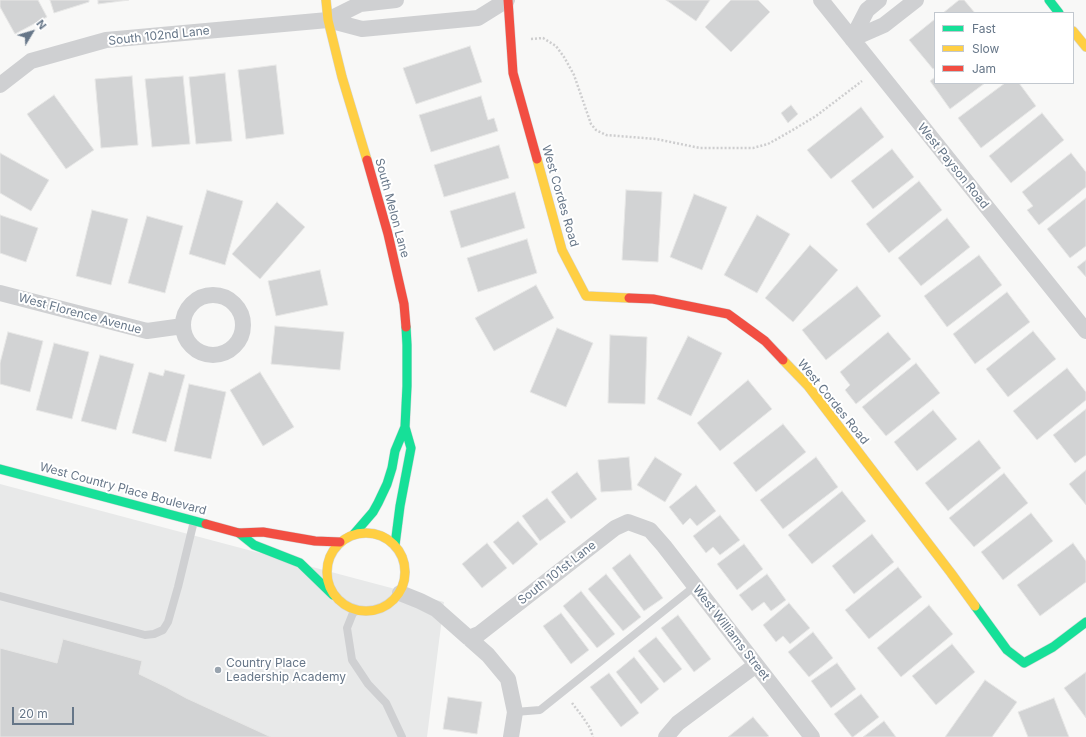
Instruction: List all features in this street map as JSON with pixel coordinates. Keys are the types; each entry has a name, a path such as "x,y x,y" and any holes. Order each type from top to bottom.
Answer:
{"street":[{"name":"South Melon Lane","path":"326,0 328,20 342,77 375,186 404,304 407,344 406,427 411,448 400,506 395,545"},
{"name":"South 102nd Lane","path":"328,20 360,4 396,0"},
{"name":"South 102nd Lane","path":"0,85 31,61 106,40 328,20 362,29 478,18 508,0"},
{"name":"West Cordes Road","path":"508,0 513,73 562,250 586,296 653,299 728,314 766,341 808,386 951,573 1007,650 1024,663 1053,647 1086,622"},
{"name":"West Payson Road","path":"821,0 1086,331"},
{"path":"852,39 867,10 879,0"},
{"path":"852,39 884,25 916,0"},
{"path":"1049,0 1058,12"},
{"path":"1074,31 1086,47"},
{"name":"West Florence Avenue","path":"0,293 147,331 183,326"},
{"name":"South Melon Lane","path":"354,534 373,512 378,503 387,484 395,451 406,427"},
{"name":"West Country Place Boulevard","path":"0,469 239,533 263,532 315,541 340,542"},
{"name":"South 101st Lane","path":"469,638 479,634 615,528 628,522 650,530"},
{"name":"West Williams Street","path":"650,530 812,737"},
{"path":"366,532 386,538 395,545 402,556 406,569 405,581 400,593 392,602 381,609 369,612 346,606 336,598 330,587 327,575 328,563 332,551 340,542 354,534 366,532"},
{"name":"West Country Place Boulevard","path":"239,533 254,545 300,563 336,598"},
{"path":"400,593 436,609 488,655 508,679 515,712 511,737"},
{"path":"666,737 678,723 756,665"}],"lane":[{"path":"0,596 145,635 154,634 163,630 168,622 194,520"},
{"path":"515,712 540,710 695,586"},
{"path":"357,610 353,613 347,628 352,660 368,684 386,704 402,737"}],"path":[{"path":"510,43 543,38 556,46 574,75 591,124 596,130 606,135 656,140 700,148 753,148 768,144 816,116 877,70"},
{"path":"563,692 582,716 590,728 593,737"}],"shaded area":[{"name":"Country Place Leadership Academy","path":"0,484 444,602 427,737 0,737"}],"building":[{"path":"0,0 38,0 47,17 15,34 0,7"},
{"path":"50,0 89,0 89,2 54,13"},
{"path":"98,0 129,0 98,4"},
{"path":"666,0 710,0 696,21"},
{"path":"731,0 758,0 770,12 731,52 705,27"},
{"path":"959,0 964,0 974,12 944,12"},
{"path":"934,20 934,68 933,69 909,40"},
{"path":"470,46 482,82 416,104 403,68"},
{"path":"276,65 284,134 246,139 238,70"},
{"path":"225,73 232,141 196,144 189,77"},
{"path":"132,76 138,145 101,148 95,79"},
{"path":"183,76 190,144 152,147 145,79"},
{"path":"934,78 934,84 984,84 950,109 930,81"},
{"path":"1004,84 1020,84 1036,106 981,148 958,118"},
{"path":"54,95 94,150 66,169 27,114"},
{"path":"481,96 488,120 494,118 498,131 431,152 419,115"},
{"path":"791,105 798,114 788,123 781,113"},
{"path":"861,107 884,137 831,179 807,150"},
{"path":"1042,113 1064,140 1011,183 989,156"},
{"path":"499,145 509,178 444,197 434,165"},
{"path":"892,149 914,177 873,209 851,181"},
{"path":"0,153 49,180 31,211 0,193"},
{"path":"1071,153 1086,172 1086,187 1039,225 1027,210 1033,206 1022,192"},
{"path":"919,181 942,210 889,253 866,224"},
{"path":"207,190 243,201 225,265 189,254"},
{"path":"626,190 662,192 658,262 622,260"},
{"path":"515,192 525,228 461,248 450,211"},
{"path":"694,194 727,207 702,270 670,257"},
{"path":"1086,198 1086,246 1070,258 1047,229"},
{"path":"277,202 305,227 260,279 232,254"},
{"path":"92,210 128,219 111,285 76,276"},
{"path":"0,215 38,228 26,262 0,253"},
{"path":"757,215 790,234 757,293 724,275"},
{"path":"147,216 183,226 165,293 128,283"},
{"path":"947,218 970,247 921,286 898,258"},
{"path":"527,239 537,273 478,292 467,258"},
{"path":"810,245 838,270 793,322 765,298"},
{"path":"979,255 1002,285 947,327 924,296"},
{"path":"1086,260 1086,277 1077,267"},
{"path":"320,270 328,305 276,316 268,281"},
{"path":"536,285 554,318 494,351 475,318"},
{"path":"857,286 881,316 826,360 802,330"},
{"path":"1007,292 1030,322 975,364 953,334"},
{"path":"275,326 344,332 340,370 271,364"},
{"path":"557,328 593,343 566,407 530,392"},
{"path":"1033,331 1056,359 1008,397 986,369"},
{"path":"8,332 43,341 30,392 0,384 0,363"},
{"path":"888,332 911,359 856,404 845,390 850,385 840,372"},
{"path":"610,335 647,337 645,404 608,403"},
{"path":"688,336 722,353 691,416 657,399"},
{"path":"54,343 89,352 72,419 36,410"},
{"path":"100,355 134,364 116,430 81,421"},
{"path":"916,363 940,393 886,436 862,407"},
{"path":"1067,368 1086,392 1086,400 1037,440 1013,411"},
{"path":"165,370 185,375 166,442 132,433 149,372 163,376"},
{"path":"260,372 294,427 263,446 230,390"},
{"path":"748,380 772,409 720,451 697,423"},
{"path":"189,384 226,392 211,459 174,451"},
{"path":"1086,409 1086,455 1075,463 1053,435"},
{"path":"933,410 957,439 917,471 894,442"},
{"path":"783,424 806,452 756,492 733,463"},
{"path":"979,440 1001,468 948,511 925,483"},
{"path":"629,457 632,490 601,492 598,460"},
{"path":"655,457 682,474 665,502 637,485"},
{"path":"816,457 838,487 783,529 760,500"},
{"path":"1086,470 1086,505 1069,484"},
{"path":"577,472 597,499 571,519 551,492"},
{"path":"1004,473 1028,503 974,547 949,518"},
{"path":"696,485 716,511 697,526 690,518 683,525 669,507"},
{"path":"842,491 866,521 812,564 788,535"},
{"path":"547,498 566,522 540,541 522,516"},
{"path":"1031,513 1053,541 1003,580 981,552"},
{"path":"720,515 740,540 720,555 713,547 706,553 693,536"},
{"path":"518,521 538,544 513,565 493,542"},
{"path":"872,534 894,562 854,594 832,566"},
{"path":"487,543 507,568 482,588 462,564"},
{"path":"1073,543 1086,561 1086,582 1040,616 1017,585"},
{"path":"744,544 763,569 737,590 717,564"},
{"path":"630,554 663,598 644,611 612,568"},
{"path":"898,567 922,597 869,639 845,610"},
{"path":"606,574 641,617 623,631 588,589"},
{"path":"767,574 786,600 771,611 764,602 752,611 739,595"},
{"path":"581,591 615,634 597,648 563,606"},
{"path":"789,603 810,628 790,644 783,636 776,642 763,625"},
{"path":"929,605 953,634 901,677 877,648"},
{"path":"561,613 589,650 571,664 543,626"},
{"path":"678,615 711,659 694,672 661,628"},
{"path":"813,632 833,658 809,677 788,652"},
{"path":"656,637 682,669 664,683 638,651"},
{"path":"63,639 142,661 139,674 186,698 271,737 0,737 0,648 57,663"},
{"path":"952,644 975,672 936,705 912,676"},
{"path":"634,657 659,689 641,704 616,672"},
{"path":"837,663 856,689 831,708 811,681"},
{"path":"1086,672 1086,718 1064,688"},
{"path":"609,673 639,713 621,727 590,687"},
{"path":"985,680 1017,702 992,737 945,737"},
{"path":"861,694 879,717 852,737 834,714"},
{"path":"448,697 482,702 477,734 443,729"},
{"path":"1054,698 1069,737 1028,737 1018,712"},
{"path":"753,717 769,736 728,737"},
{"path":"884,721 896,737 863,737"}],"traffic: fast":[{"path":"1049,0 1058,12"},
{"path":"395,545 400,506 411,448 405,427 407,386 406,327"},
{"path":"354,534 373,512 378,503 387,484 395,451 405,427"},
{"path":"0,469 206,524"},
{"path":"239,533 254,545 300,563 333,595"},
{"path":"975,606 1007,650 1024,663 1053,647 1086,622"}],"traffic: slow":[{"path":"326,0 328,20 342,77 367,160"},
{"path":"1074,32 1086,47"},
{"path":"537,159 562,250 586,296 629,298"},
{"path":"783,360 808,386 975,606"},
{"path":"358,533 374,533 388,539 399,550 405,564 405,572 405,580 399,594 388,605 374,611 358,611 344,605 333,594 327,580 327,564 333,550 344,539 358,533"}],"traffic: jam":[{"path":"508,0 513,73 537,159"},
{"path":"367,160 388,234 404,304 406,327"},
{"path":"629,298 653,299 728,314 765,341 783,360"},
{"path":"206,524 239,533 263,532 315,541 340,542"}],"place":[{"name":"Country Place Leadership Academy","path":"218,670"}]}
